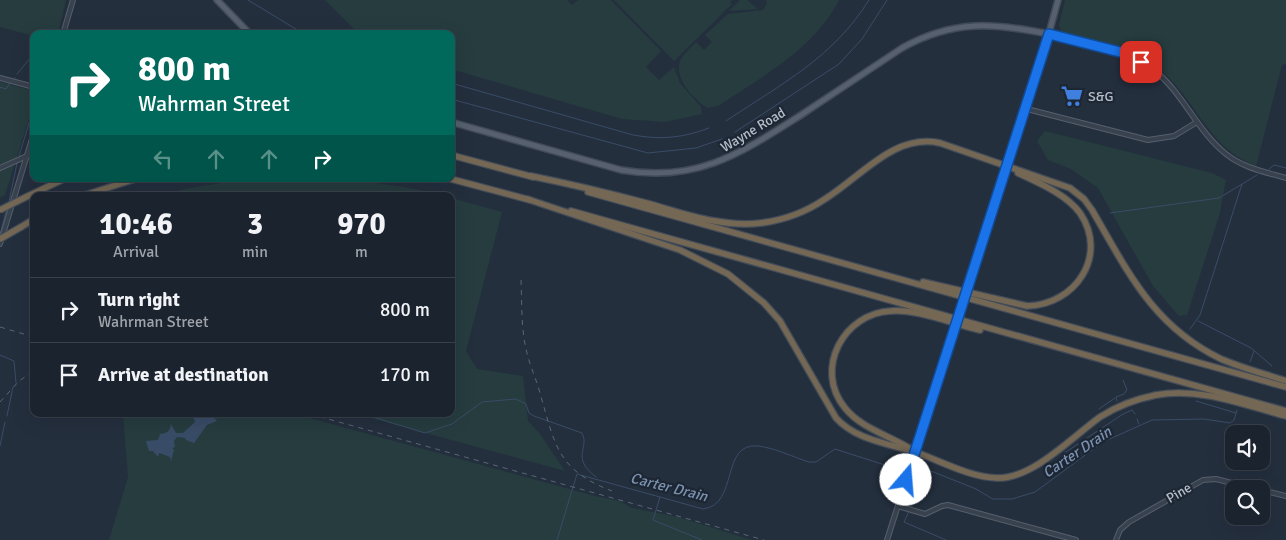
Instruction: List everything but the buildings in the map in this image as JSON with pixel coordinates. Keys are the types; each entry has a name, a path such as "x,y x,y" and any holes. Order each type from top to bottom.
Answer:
{"highway":[{"path":"531,176 582,186 698,217 740,224 781,220 810,208 892,150 909,143 922,141 940,143 1062,184 1084,199 1144,297 1156,312 1188,340 1224,360 1286,381"},
{"path":"455,156 1286,387"},
{"path":"891,276 1027,306 1047,304 1073,288 1080,281 1088,262 1090,239 1085,222 1073,205 1061,196 1008,167"},
{"path":"455,180 1286,411"},
{"path":"36,192 58,182"},
{"path":"94,192 126,182"},
{"path":"0,210 30,195"},
{"path":"527,199 680,250 728,274 764,303 780,321 841,424 860,435 915,452 978,475 1009,477 1035,466 1102,416 1121,405 1156,395 1199,394 1286,416"},
{"path":"0,239 30,221"},
{"path":"915,452 858,421 844,407 836,394 832,379 832,363 841,340 855,324 873,314 893,311 910,312 1034,341"}],"main road":[{"path":"217,0 246,30"},
{"path":"915,452 1027,109 1058,0"},
{"name":"Wayne Road","path":"455,123 622,170 650,174 679,173 708,167 746,150 902,48 926,36 950,28 991,25 1049,34"}],"street":[{"path":"64,30 73,0"},
{"path":"1049,34 1128,54 1154,70 1178,95 1197,122 1225,154 1235,160 1286,178"},
{"path":"0,78 30,87"},
{"path":"1027,109 1148,140 1174,136 1197,122"},
{"path":"0,244 30,146"},
{"path":"0,168 27,156"},
{"path":"887,540 915,452"},
{"name":"Pine","path":"1116,540 1120,530 1129,522 1203,480 1216,479 1225,481"},
{"path":"1270,492 1286,496"},
{"path":"898,506 925,514 948,505 1076,540"}],"green space":[{"path":"0,0 66,0 59,30 30,30 30,35 0,27"},
{"path":"325,0 567,0 572,5 578,0 611,0 661,51 646,67 659,80 674,67 680,83 701,107 702,114 665,122 622,119 455,70 455,30 355,30"},
{"path":"614,0 732,0 730,2 732,4 674,61"},
{"path":"740,0 747,0 758,9 729,11"},
{"path":"766,0 839,0 816,33 802,47 718,106 707,108 691,94 682,81 679,68 681,58 696,42 704,50 712,42 705,35 728,14 763,10 767,3"},
{"path":"1065,0 1286,0 1286,64 1282,65 1256,166 1239,158 1213,135 1183,94 1159,69 1125,51 1062,34 1059,25"},
{"path":"0,82 30,90 30,116 5,195 0,198"},
{"path":"1045,131 1212,173 1226,180 1220,213 1187,315 1179,316 1153,286 1098,188 1071,169 1048,160 1037,141"},
{"path":"227,182 360,182 429,192 174,192"},
{"path":"455,199 502,212 466,351 477,369 523,376 528,421 540,434 565,471 367,417 455,417"},
{"path":"123,417 306,417 595,496 620,501 632,508 678,517 752,540 109,540 128,477"}],"water":[{"path":"193,417 214,417 217,421 207,425 194,443 185,438 177,437 174,441 175,447 172,448 174,450 171,461 170,457 159,453 158,457 153,451 149,451 146,441 158,440 160,434 169,430 171,424 176,433 183,433 195,422"}],"waterway":[{"path":"248,0 297,30"},
{"path":"726,121 786,82 822,54 855,20 869,0"},
{"path":"735,132 839,64 862,39 887,0"},
{"path":"17,74 30,58"},
{"path":"0,87 6,89 10,83"},
{"path":"455,84 633,135 671,137 709,128"},
{"path":"455,100 648,153 696,148 722,139"},
{"path":"19,156 30,120"},
{"path":"9,202 17,163"},
{"name":"Carter Drain","path":"1269,169 1274,165 1286,168"},
{"path":"1110,213 1219,198 1257,175"},
{"name":"Carter Drain","path":"1190,329 1200,315 1242,184"},
{"path":"0,234 7,208"},
{"name":"Carter Drain","path":"1198,321 1251,348 1272,366"},
{"name":"Carter Drain","path":"1250,362 1254,351"},
{"path":"0,355 14,361 16,383"},
{"path":"1117,401 1116,397 1124,394 1127,390 1123,380"},
{"path":"7,416 13,387"},
{"path":"1099,409 1115,398"},
{"path":"373,417 425,433 452,424 482,402 516,399 526,404 529,413 534,416 582,433 584,439 582,459 588,470 596,477"},
{"path":"1196,401 1236,413"},
{"path":"1063,454 1123,414 1132,410 1135,414"},
{"name":"Carter Drain","path":"910,508 926,469 976,489 993,499 1012,499 1035,492 1103,442 1152,420 1204,419 1230,423 1234,420 1237,410"},
{"path":"1137,419 1139,424"},
{"path":"0,446 5,422"},
{"name":"Carter Drain","path":"557,540 577,474 703,509 714,505 721,497 733,463 738,454 746,447 764,447 809,462 816,462 835,449 888,466 899,460"},
{"path":"660,497 653,520 702,540"},
{"path":"909,511 904,522 946,540"}],"railway":[{"path":"521,280 524,341 555,441 561,454 580,474 612,491"},
{"path":"0,327 30,336"},
{"path":"0,402 19,381 30,374"},
{"path":"321,417 764,540"}],"place":[{"name":"S&G","path":"1072,96"}],"route":[{"path":"906,480 1027,109 1049,34 1128,54 1141,62"}]}
